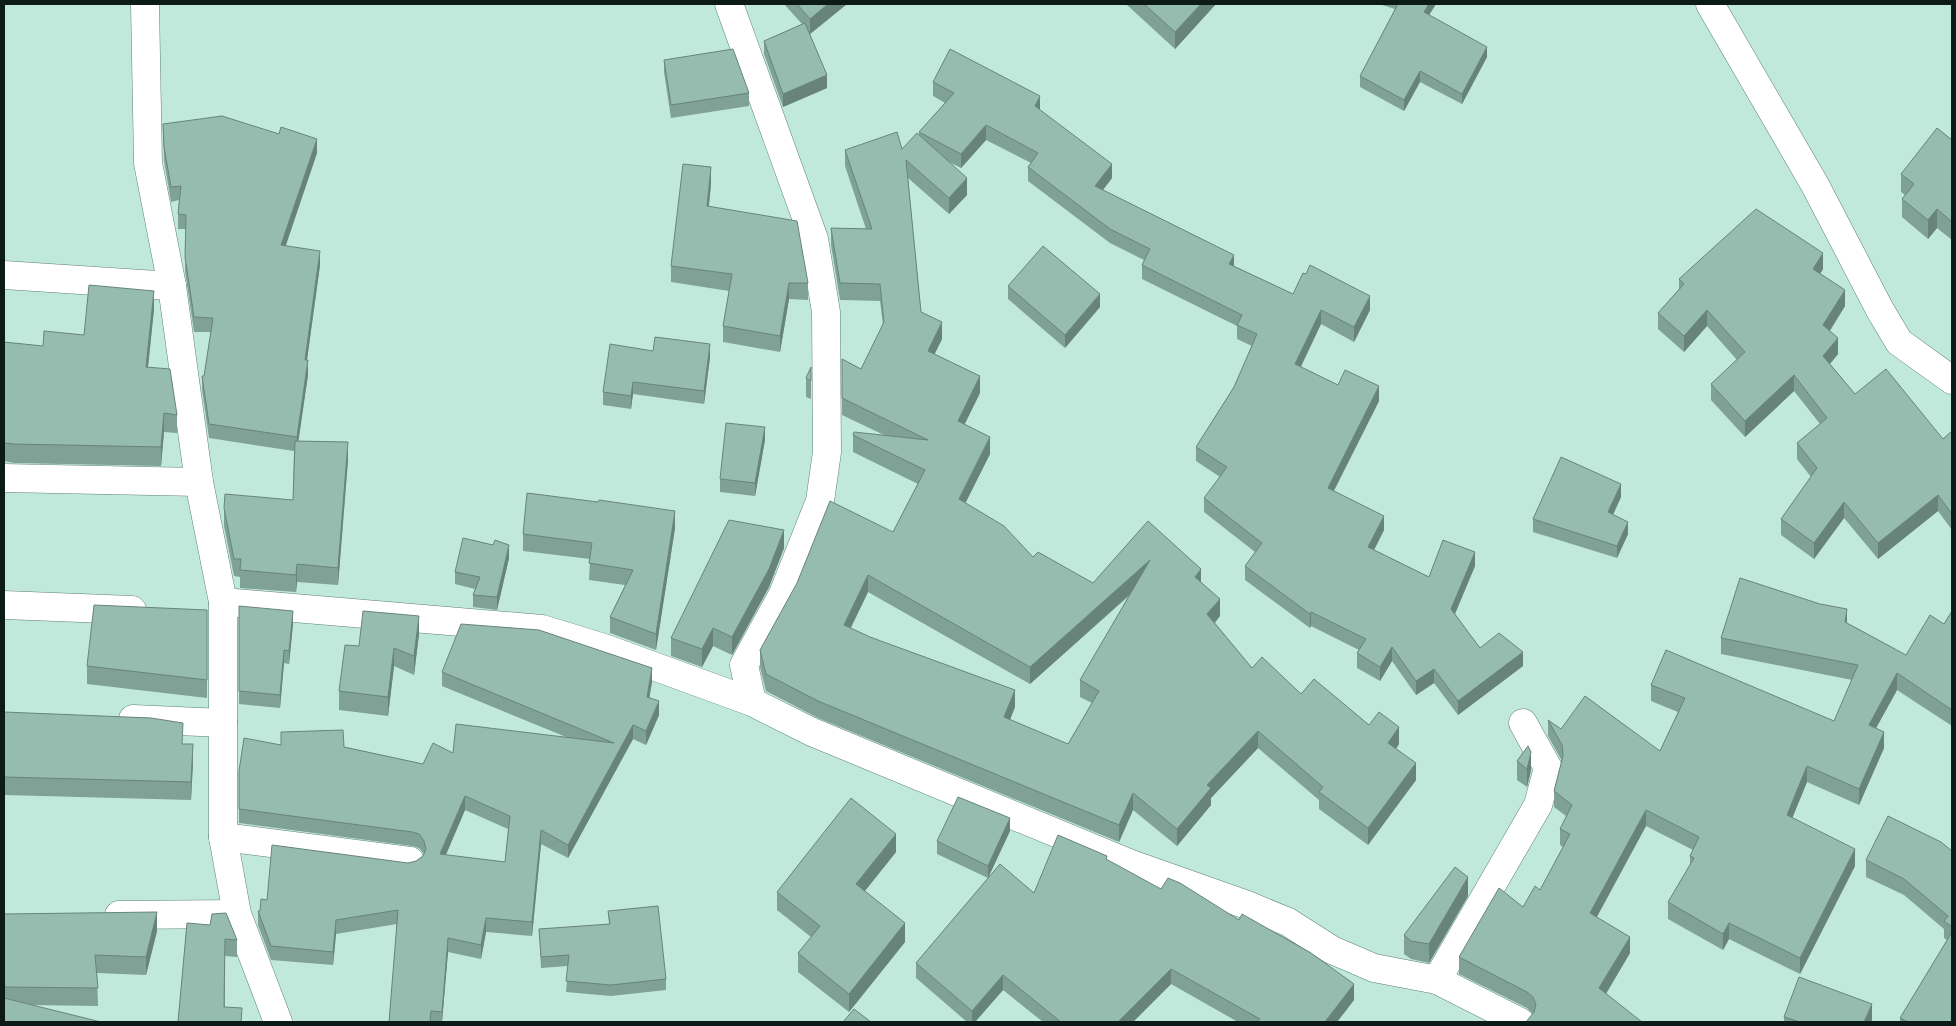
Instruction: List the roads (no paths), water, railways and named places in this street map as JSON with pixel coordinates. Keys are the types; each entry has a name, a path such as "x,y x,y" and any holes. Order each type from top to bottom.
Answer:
{"street":[{"path":"145,4 148,163 172,286 199,482 223,607 223,837 237,914 278,1022"},
{"path":"729,4 814,239 826,312 827,452 820,501 783,594 744,665 752,702"},
{"path":"1710,4 1815,185 1880,310 1899,342 1952,380"},
{"path":"4,274 172,286"},
{"path":"4,478 199,482"},
{"path":"4,605 153,610"},
{"path":"193,612 223,607 542,629 604,648 752,702 812,732 1131,864 1247,905 1288,922 1332,950 1374,968 1437,980 1520,1022"},
{"path":"104,718 224,723"},
{"path":"1437,980 1538,805 1548,768 1523,723"},
{"path":"223,837 410,861"},
{"path":"91,916 237,914"}]}
